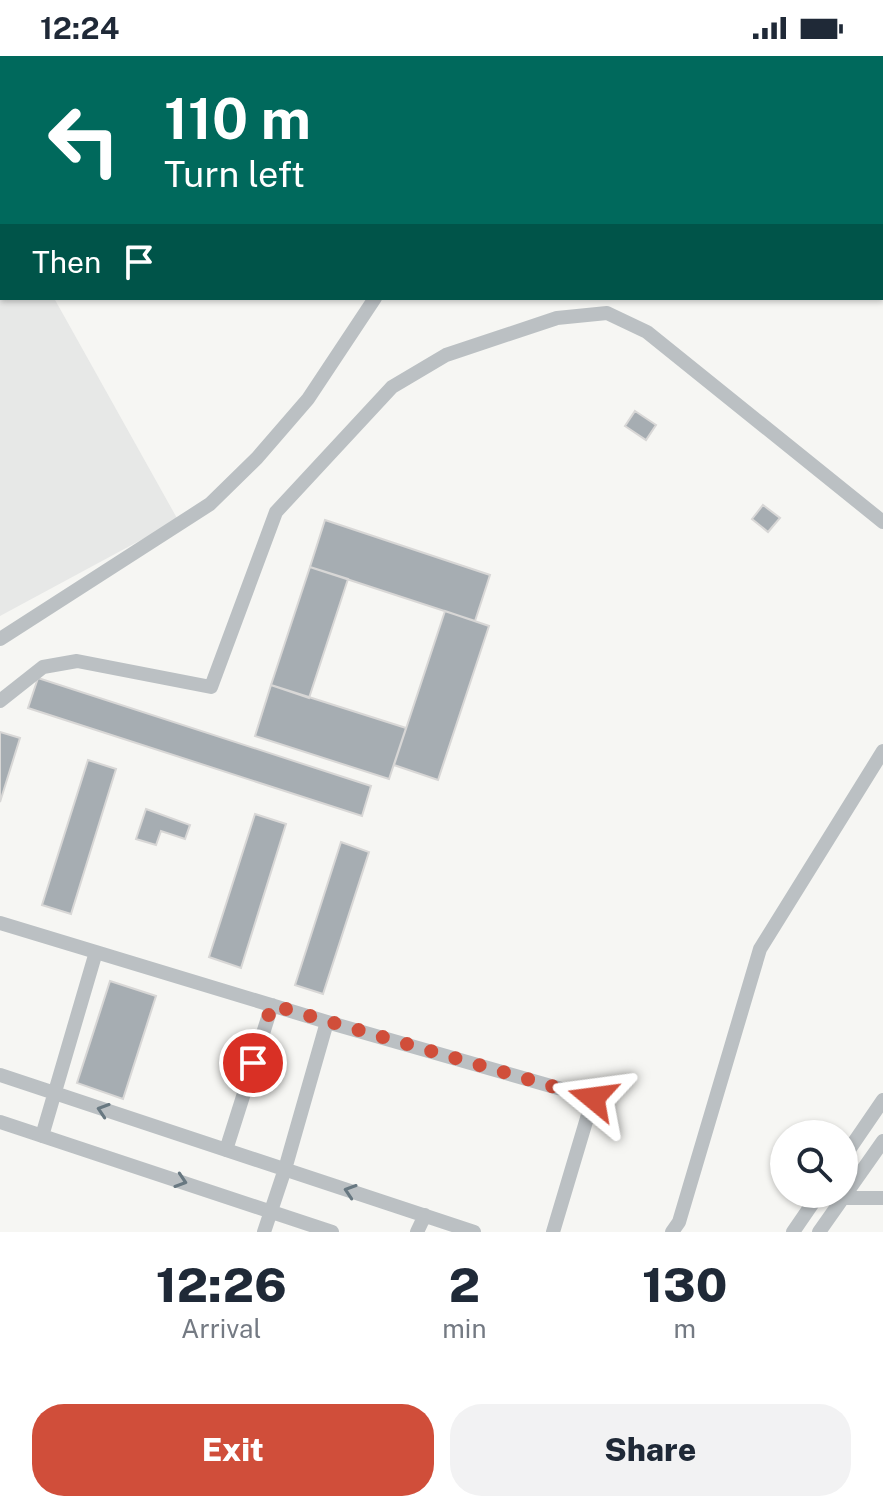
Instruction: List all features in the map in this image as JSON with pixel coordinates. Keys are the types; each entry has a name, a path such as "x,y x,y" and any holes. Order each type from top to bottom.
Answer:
{"street":[{"path":"0,639 210,504 257,458 308,399 374,300"},
{"path":"0,701 43,667 77,661 211,687 276,512 286,500 392,387 446,355 557,318 607,313 647,332 883,522"},
{"path":"672,1232 679,1222 760,949 881,757"},
{"path":"0,923 593,1098 553,1232"},
{"path":"42,1136 96,952"},
{"path":"226,1150 272,1005"},
{"path":"264,1232 327,1022"},
{"path":"0,1075 474,1232"},
{"path":"858,1137 883,1100"},
{"path":"0,1122 332,1232"},
{"path":"858,1171 883,1141"},
{"path":"858,1197 883,1198"},
{"path":"793,1232 809,1208"},
{"path":"819,1232 831,1208"},
{"path":"417,1232 425,1215"}],"shaded area":[{"path":"0,300 55,300 178,520 0,616"}],"building":[{"path":"635,411 656,425 646,440 625,426"},
{"path":"763,505 780,518 768,532 752,519"},
{"path":"325,520 490,575 475,621 310,567"},
{"path":"310,567 348,579 309,698 271,685"},
{"path":"445,611 489,626 438,780 394,765"},
{"path":"38,678 371,786 362,816 28,708"},
{"path":"271,685 406,728 389,779 255,736"},
{"path":"0,732 20,738 0,802"},
{"path":"88,760 116,769 71,914 42,905"},
{"path":"146,809 190,825 185,839 161,831 156,845 136,839"},
{"path":"255,814 286,824 241,968 209,957"},
{"path":"341,842 369,852 323,994 295,985"},
{"path":"110,981 156,996 123,1099 77,1083"}],"route":[{"path":"253,1063 272,1005 593,1098"}]}
